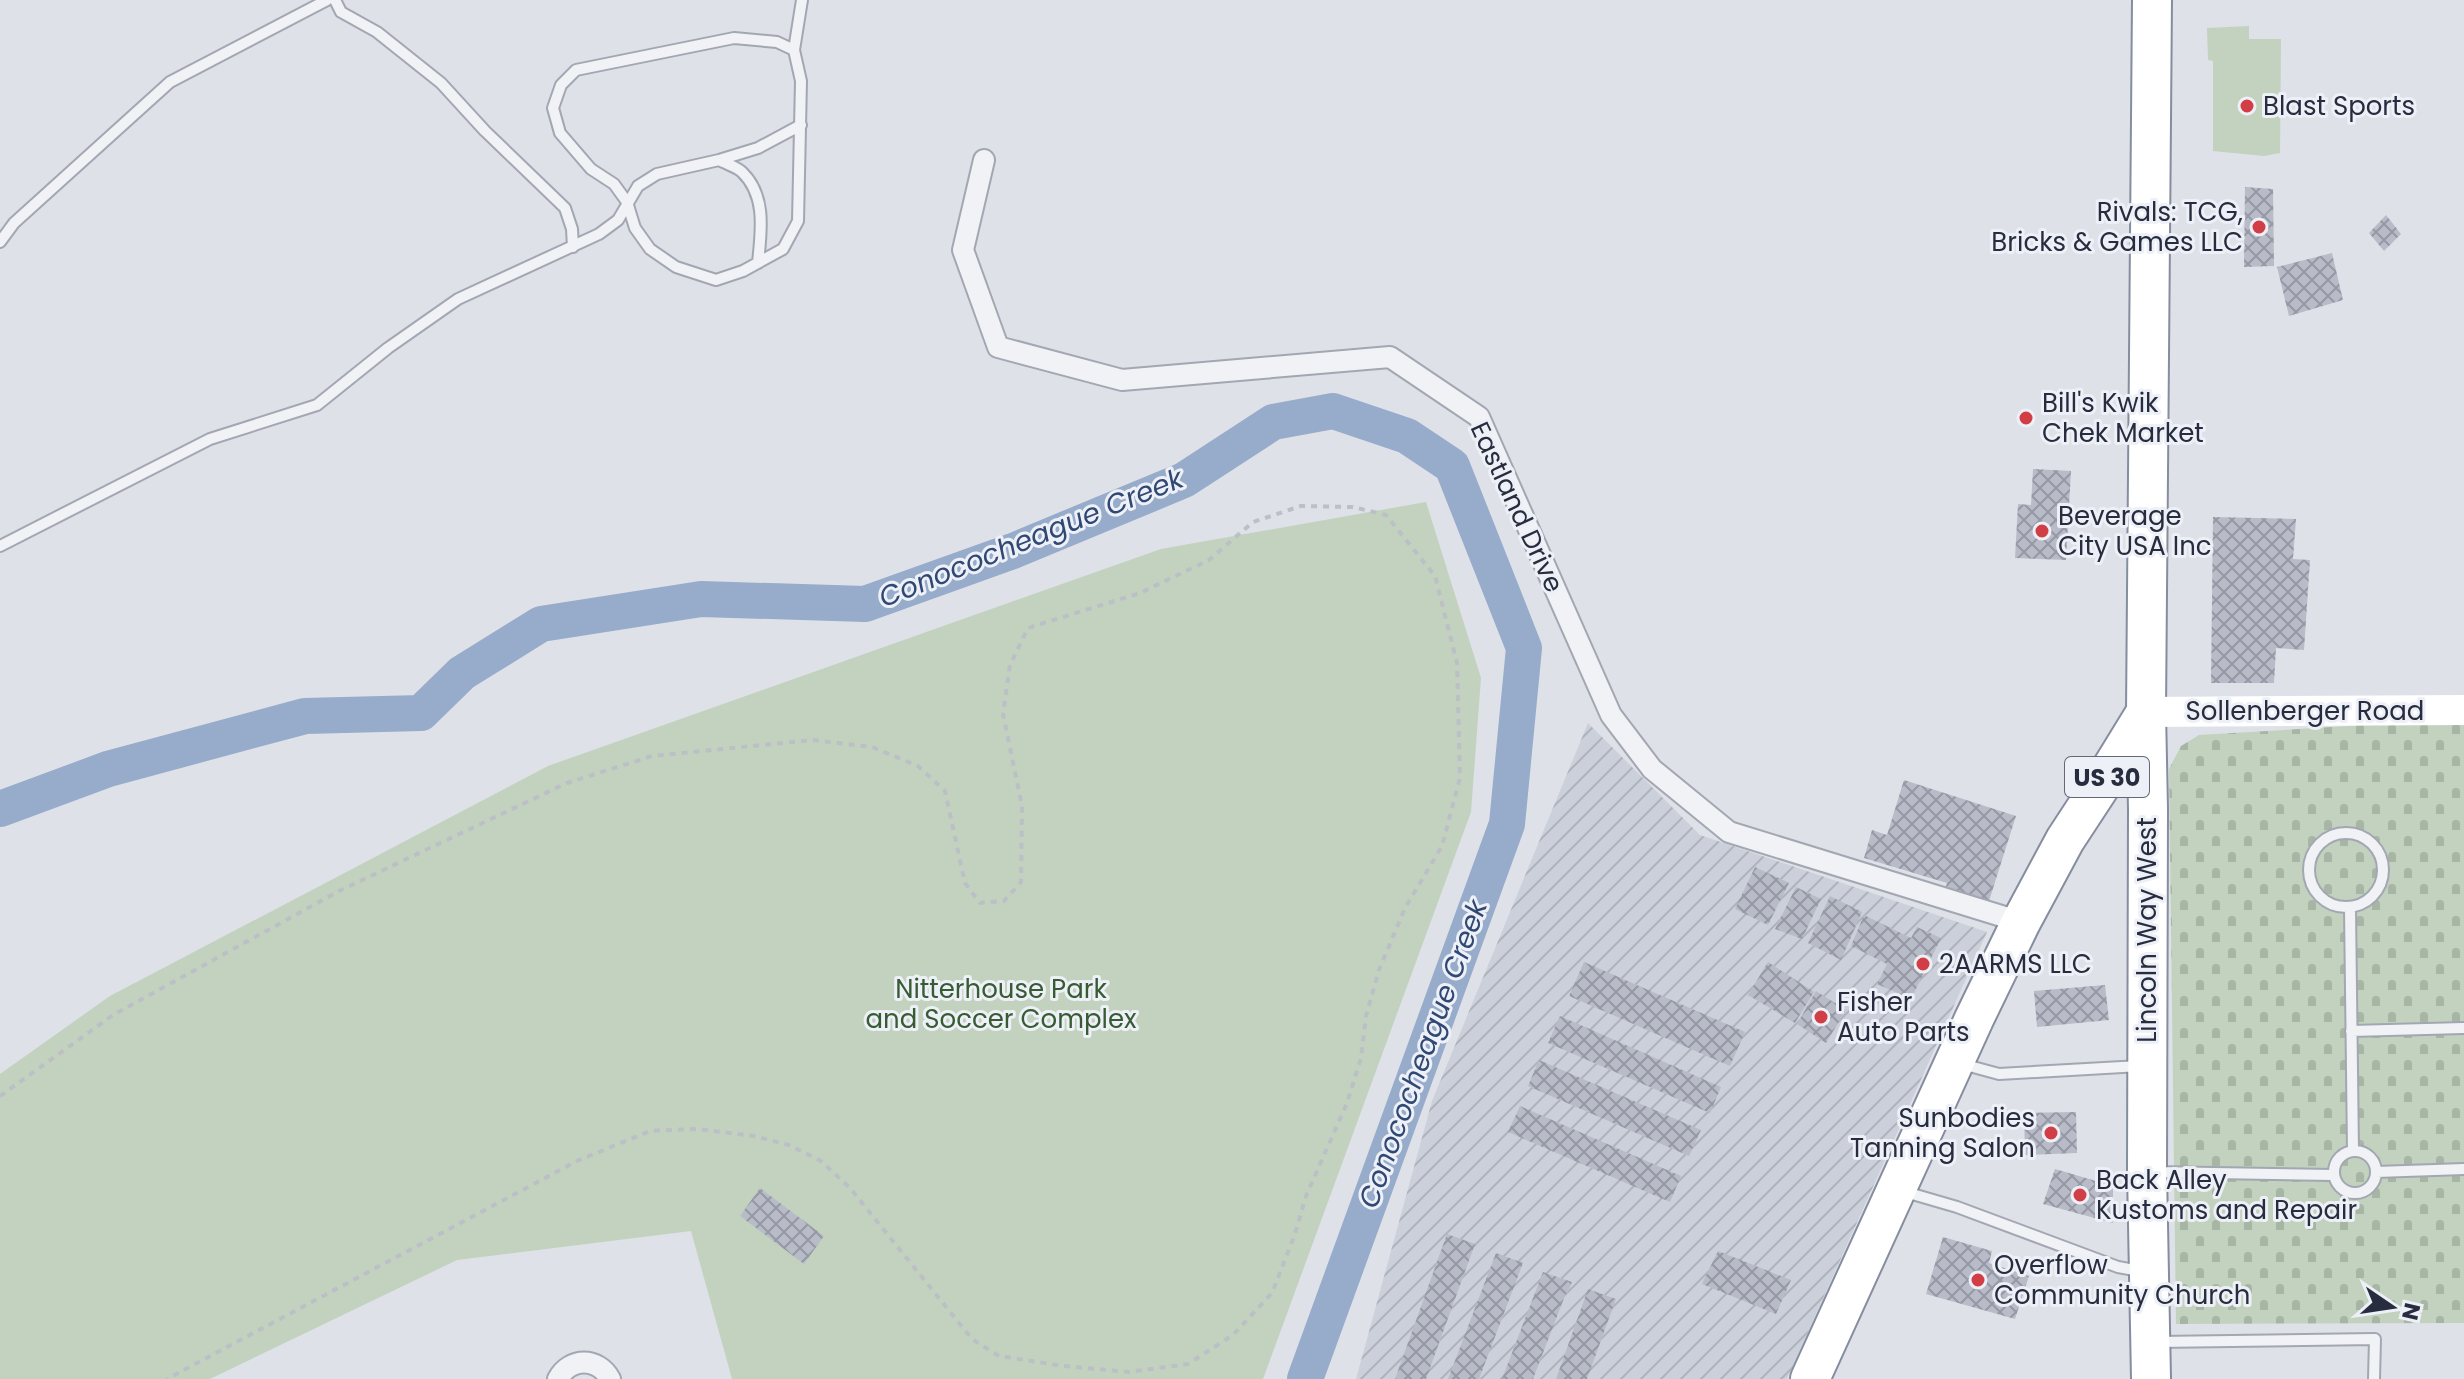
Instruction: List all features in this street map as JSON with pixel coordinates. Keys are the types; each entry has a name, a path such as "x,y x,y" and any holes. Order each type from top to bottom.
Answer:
{"highway":[{"name":"Lincoln Way West","path":"2151,1379 2146,1066 2146,712 2152,0"},
{"name":"US 30","path":"1810,1379 2021,922 2065,840 2146,712"},
{"path":"2065,840 2109,814 2148,809"}],"street":[{"name":"Eastland Drive","path":"984,160 963,250 998,347 1122,380 1390,357 1479,417 1611,715 1652,769 1729,832 2021,922"},
{"name":"Sollenberger Road","path":"2146,712 2464,710"},
{"path":"558,1379 567,1368 584,1362 601,1367 610,1379"}],"lane":[{"path":"0,242 14,223 170,82 327,0"},
{"path":"335,0 341,12 377,32 441,83 485,131 565,208 572,229 573,247"},
{"path":"794,50 777,42 734,38 576,70 561,85 553,108 560,133 591,169 614,184 627,202 635,228 650,249 676,267 716,280 758,263 783,249 798,221 801,81 794,50 802,0"},
{"path":"0,546 210,439 317,405 388,348 458,299 599,234 618,220 638,186 657,174 758,148 801,125"},
{"path":"719,160 742,171 755,194 762,219 758,263"},
{"path":"2336,834 2360,835 2371,842 2383,863 2383,876 2372,898 2350,908 2326,902 2317,894 2308,871 2316,848 2336,834"},
{"path":"2350,908 2353,1151"},
{"path":"2351,1031 2464,1028"},
{"path":"1954,1062 1999,1074 2146,1066"},
{"path":"2353,1151 2366,1154 2376,1172 2371,1185 2360,1193 2346,1191 2333,1175 2336,1161 2353,1151"},
{"path":"2376,1172 2464,1169"},
{"path":"2147,1172 2333,1175"},
{"path":"1896,1189 1957,1207 2118,1267 2150,1274"},
{"path":"2151,1342 2375,1339 2374,1379"}],"path":[{"path":"0,1096 113,1015 339,891 567,783 652,756 813,740 872,747 918,766 945,791 965,883 980,903 1004,901 1021,882 1022,806 1003,714 1010,665 1028,628 1140,593 1209,560 1253,522 1301,506 1353,507 1386,515 1435,576 1457,663 1460,778 1442,846 1405,908 1379,970 1366,1016 1361,1058 1347,1103 1306,1196 1272,1293 1233,1335 1188,1364 1129,1372 999,1356 972,1339 850,1188 821,1161 789,1145 754,1136 698,1129 650,1131 577,1161 167,1379"}],"shaded area":[{"path":"1588,723 1700,835 1987,932 1787,1379 1356,1379 1432,1101"}],"green space":[{"name":"Blast Sports","path":"2249,26 2249,39 2281,39 2280,153 2264,156 2213,151 2213,61 2208,60 2207,28"},
{"name":"Nitterhouse Park and Soccer Complex","path":"1426,502 1481,678 1471,812 1263,1379 732,1379 691,1231 457,1260 210,1379 0,1379 0,1074 110,996 548,766 1161,549"},
{"path":"2464,719 2464,1323 2176,1324 2169,769 2181,746 2199,735"}],"building":[{"name":"Rivals: TCG, Bricks & Games LLC","path":"2245,187 2273,189 2274,266 2244,267"},
{"path":"2386,215 2401,234 2384,251 2369,233"},
{"path":"2332,253 2343,300 2289,316 2277,267"},
{"name":"Beverage City USA Inc","path":"2033,469 2071,471 2066,560 2015,558 2018,504 2031,505"},
{"path":"2213,517 2296,519 2293,559 2310,560 2304,650 2276,648 2274,683 2211,683"},
{"path":"1904,780 2016,816 1989,901 1945,888 1947,883 1864,858 1872,830 1887,835"},
{"path":"1755,867 1789,883 1768,925 1735,909"},
{"path":"1796,887 1821,899 1802,939 1775,929"},
{"path":"1830,896 1862,912 1841,960 1808,943"},
{"path":"1864,915 1911,938 1917,927 1941,938 1911,999 1877,984 1887,964 1851,946"},
{"path":"1584,962 1745,1032 1730,1066 1569,996"},
{"path":"1768,962 1814,992 1795,1023 1748,995"},
{"path":"2105,985 2109,1020 2037,1027 2034,991"},
{"name":"Fisher Auto Parts","path":"1816,991 1846,1010 1826,1043 1797,1024"},
{"path":"1560,1016 1721,1087 1710,1113 1548,1043"},
{"path":"1539,1060 1701,1130 1689,1156 1528,1086"},
{"path":"1520,1106 1681,1176 1670,1202 1508,1132"},
{"name":"Sunbodies Tanning Salon","path":"2076,1112 2077,1153 2025,1155 2024,1113"},
{"name":"Back Alley Kustoms and Repair","path":"2055,1169 2113,1186 2113,1223 2043,1204"},
{"path":"760,1188 824,1236 804,1264 740,1216"},
{"path":"1447,1234 1475,1244 1426,1379 1395,1379"},
{"name":"Overflow Community Church","path":"1943,1237 1992,1251 1989,1263 2029,1276 2015,1319 1926,1294"},
{"path":"1718,1251 1791,1280 1776,1314 1702,1284"},
{"path":"1496,1253 1523,1263 1479,1379 1448,1379"},
{"path":"1543,1272 1572,1282 1533,1379 1502,1379"},
{"path":"1588,1289 1616,1299 1587,1379 1556,1379"}],"waterway":[{"name":"Conococheague Creek","path":"0,809 108,769 305,716 421,713 462,673 541,624 701,599 865,604 1013,551 1184,480 1273,422 1333,411 1407,436 1452,466 1524,648 1507,824 1305,1379"}],"place":[{"name":"Blast Sports","path":"2247,106"},
{"name":"Rivals: TCG, Bricks & Games LLC","path":"2259,227"},
{"name":"Bill's Kwik Chek Market","path":"2026,418"},
{"name":"Beverage City USA Inc","path":"2042,531"},
{"name":"2AARMS LLC","path":"1923,964"},
{"name":"Fisher Auto Parts","path":"1821,1017"},
{"name":"Sunbodies Tanning Salon","path":"2051,1133"},
{"name":"Back Alley Kustoms and Repair","path":"2080,1195"},
{"name":"Overflow Community Church","path":"1978,1280"}]}
